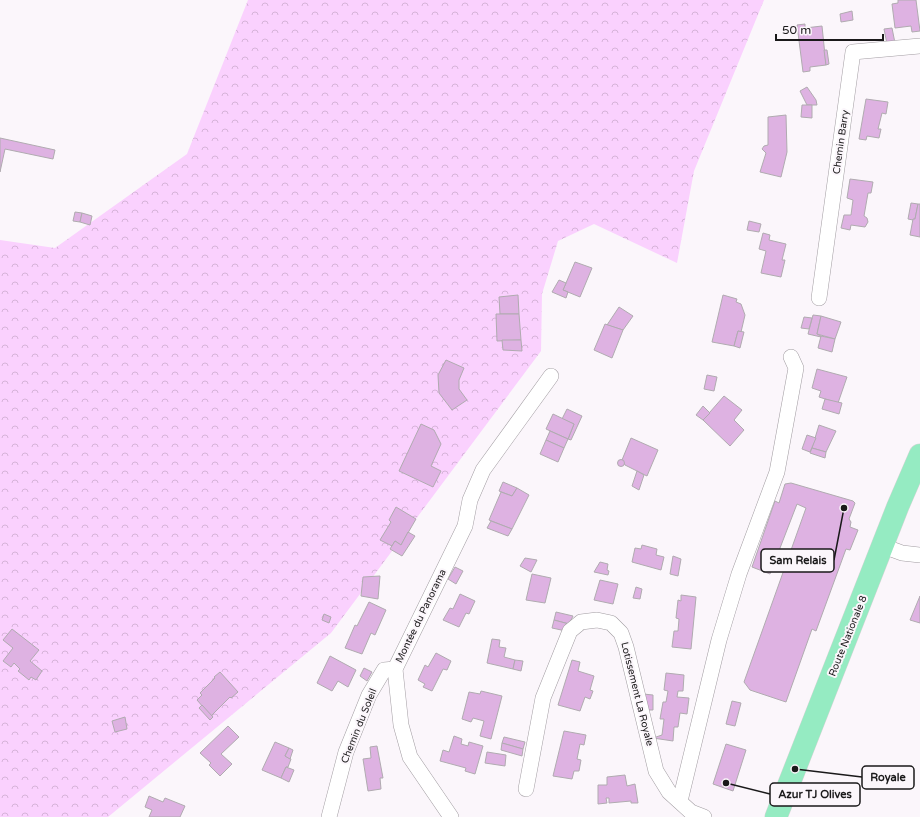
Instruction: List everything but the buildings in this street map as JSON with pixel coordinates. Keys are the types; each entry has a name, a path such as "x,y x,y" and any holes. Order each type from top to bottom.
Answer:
{"main road":[{"name":"Route Nationale 8","path":"790,817 890,548 920,455"},
{"name":"Route Nationale 8","path":"776,817 920,481"}],"street":[{"name":"Chemin Barry","path":"819,298 853,52 920,46"},
{"path":"680,801 719,640 739,574 777,472 796,368 791,357"},
{"name":"Montée du Panorama","path":"451,817 410,757 400,725 395,668 465,526 470,500 483,470 551,376"},
{"path":"890,548 902,553 920,555"},
{"name":"Lotissement La Royale","path":"526,788 543,698 567,638 570,631 581,622 597,620 611,623 621,633 626,647 656,771 669,792 691,812 704,817"},
{"name":"Chemin du Soleil","path":"329,817 346,752 369,695 384,670 395,668"}],"green space":[{"path":"248,0 764,0 694,171 677,263 594,224 558,241 542,294 541,351 331,633 108,817 0,817 0,240 55,248 187,154"}],"place":[{"name":"Sam Relais","path":"844,508"},
{"name":"Royale","path":"795,769"},
{"name":"Azur TJ Olives","path":"726,783"}]}
